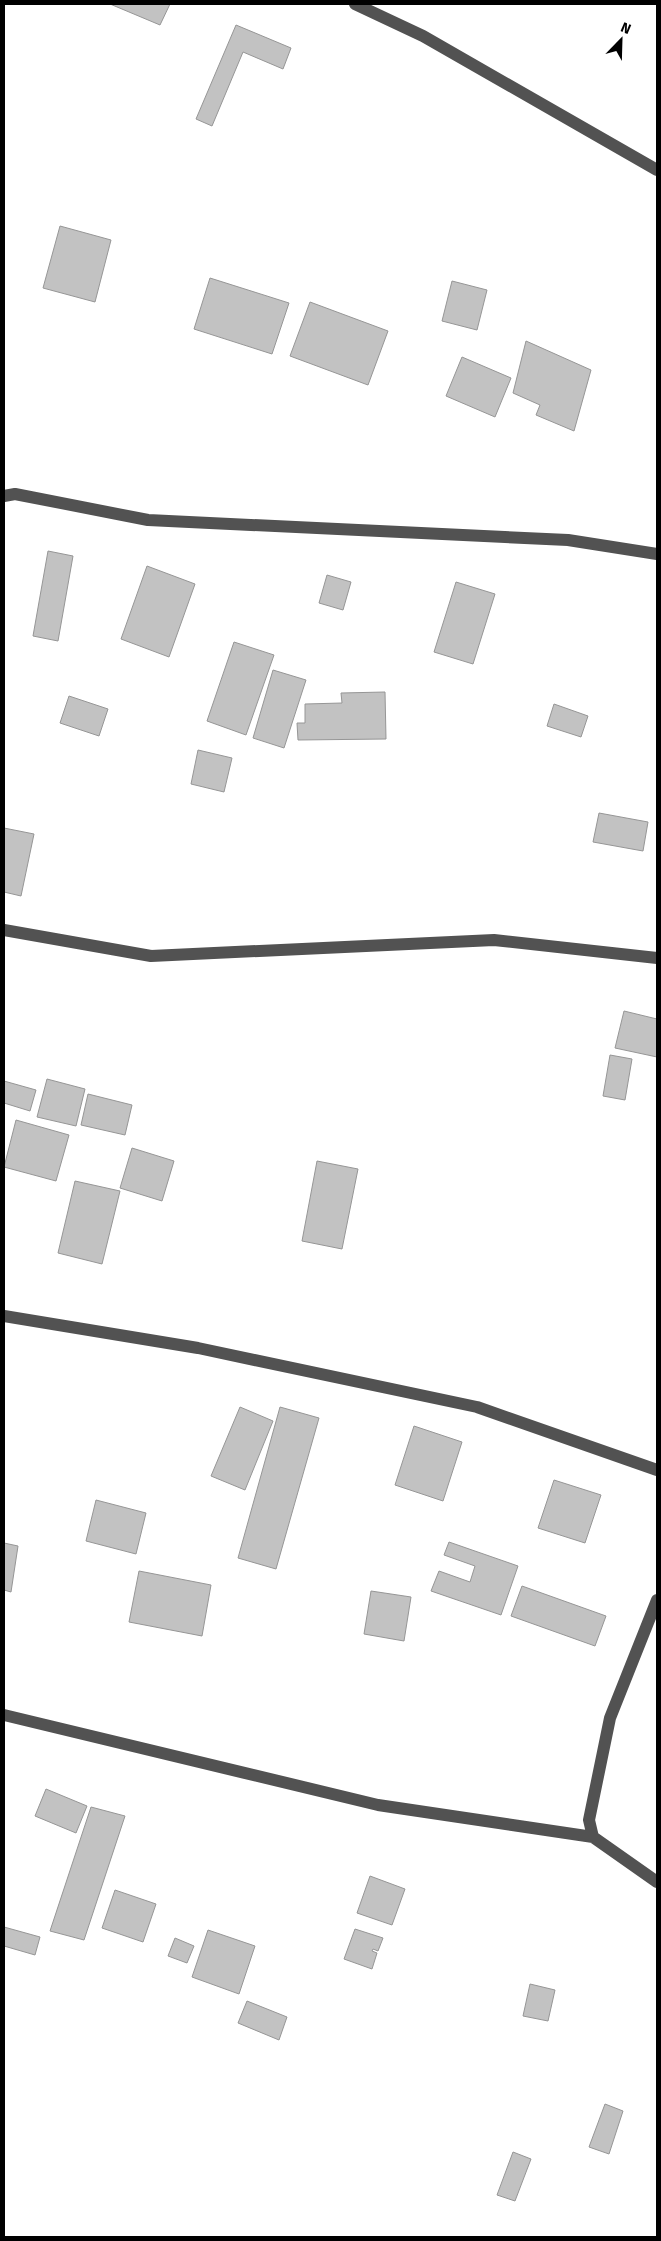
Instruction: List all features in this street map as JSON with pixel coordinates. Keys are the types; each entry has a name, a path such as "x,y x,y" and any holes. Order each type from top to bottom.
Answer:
{"street":[{"path":"355,4 424,36 657,170"},
{"path":"4,496 15,494 148,520 568,540 657,554"},
{"path":"4,930 151,956 494,940 657,958"},
{"path":"4,1316 198,1348 477,1407 657,1470"},
{"path":"593,1837 590,1820 610,1718 657,1600"},
{"path":"4,1715 378,1805 593,1837 657,1882"}],"building":[{"path":"110,4 170,4 160,25"},
{"path":"236,25 291,48 283,69 243,52 212,126 196,119"},
{"path":"60,226 111,240 95,302 43,288"},
{"path":"210,278 289,303 272,354 194,329"},
{"path":"452,281 487,290 477,330 442,321"},
{"path":"310,302 388,331 368,385 290,356"},
{"path":"526,341 591,370 574,431 536,415 540,405 513,393"},
{"path":"462,357 511,378 495,417 446,396"},
{"path":"48,551 73,556 58,641 33,636"},
{"path":"147,566 195,584 169,657 121,639"},
{"path":"327,575 351,582 343,610 319,603"},
{"path":"456,582 495,594 473,664 434,652"},
{"path":"234,642 274,655 246,735 207,721"},
{"path":"273,670 306,680 284,748 253,738"},
{"path":"385,692 386,739 298,740 297,723 305,723 305,704 342,703 341,693"},
{"path":"69,696 108,709 99,736 60,723"},
{"path":"554,704 588,716 581,737 547,726"},
{"path":"198,750 232,758 224,792 191,784"},
{"path":"599,813 648,822 643,851 593,842"},
{"path":"4,828 34,834 21,896 4,892"},
{"path":"624,1011 657,1019 657,1057 615,1048"},
{"path":"610,1055 632,1059 625,1100 603,1096"},
{"path":"47,1079 85,1089 76,1126 37,1117"},
{"path":"4,1081 36,1090 30,1111 4,1103"},
{"path":"88,1094 132,1105 125,1135 81,1125"},
{"path":"16,1120 69,1135 56,1181 4,1167"},
{"path":"132,1148 174,1161 162,1201 120,1188"},
{"path":"317,1161 358,1169 342,1249 302,1241"},
{"path":"75,1181 120,1191 102,1264 58,1253"},
{"path":"240,1407 273,1421 245,1490 211,1476"},
{"path":"280,1407 319,1418 276,1569 238,1558"},
{"path":"414,1426 462,1442 443,1501 395,1485"},
{"path":"554,1480 601,1495 585,1543 538,1528"},
{"path":"96,1500 146,1513 136,1554 86,1541"},
{"path":"449,1542 518,1566 501,1615 431,1591 439,1571 470,1582 475,1566 444,1555"},
{"path":"4,1543 18,1546 11,1592 4,1590"},
{"path":"139,1571 211,1585 202,1636 129,1622"},
{"path":"522,1586 606,1616 595,1646 511,1616"},
{"path":"371,1591 411,1597 404,1641 364,1634"},
{"path":"46,1789 87,1806 76,1833 35,1816"},
{"path":"91,1807 125,1816 84,1940 50,1931"},
{"path":"370,1876 405,1889 392,1925 357,1913"},
{"path":"115,1890 156,1904 143,1942 102,1928"},
{"path":"4,1927 40,1937 35,1955 4,1946"},
{"path":"355,1929 383,1938 378,1951 373,1949 372,1951 377,1953 372,1969 344,1959"},
{"path":"208,1930 255,1946 239,1994 192,1977"},
{"path":"175,1938 194,1946 187,1963 168,1956"},
{"path":"530,1984 555,1990 548,2021 523,2016"},
{"path":"247,2001 287,2017 279,2040 238,2023"},
{"path":"605,2104 623,2111 609,2154 589,2147"},
{"path":"513,2152 531,2159 515,2201 497,2195"}]}
